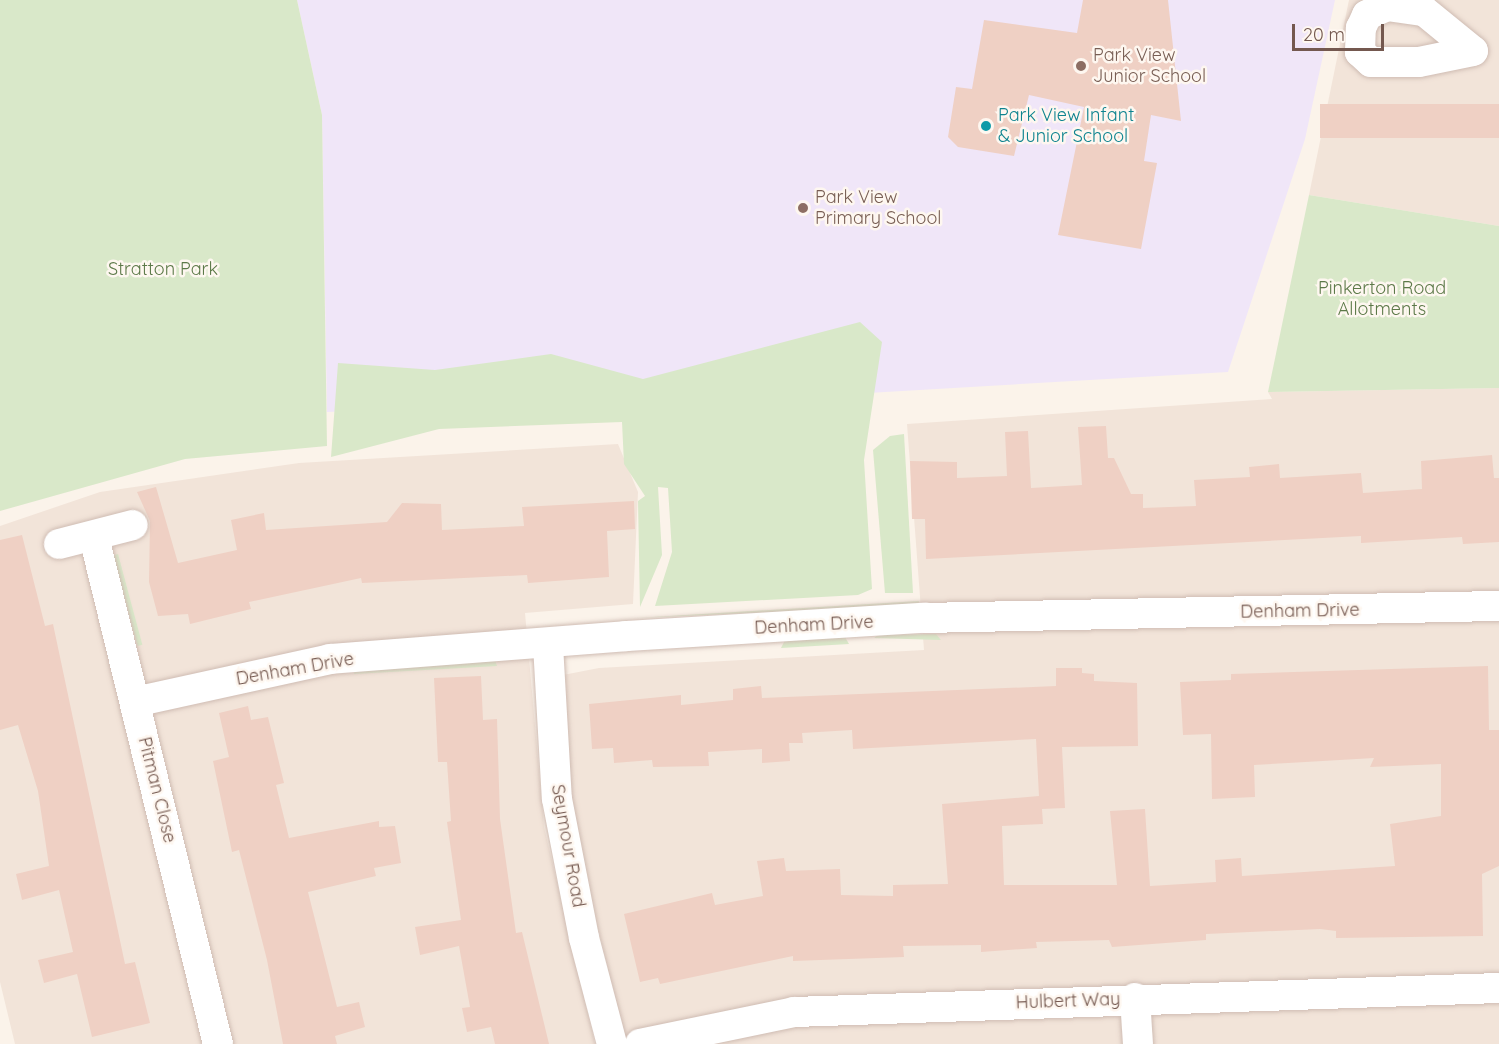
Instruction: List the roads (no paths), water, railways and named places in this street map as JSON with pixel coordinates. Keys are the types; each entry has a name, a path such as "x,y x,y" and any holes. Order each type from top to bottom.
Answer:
{"street":[{"path":"59,544 94,537 133,525"},
{"name":"Pitman Close","path":"94,537 218,1044"},
{"name":"Denham Drive","path":"135,702 330,658 924,618 1499,606"},
{"name":"Seymour Road","path":"548,645 557,799 584,938 612,1044"},
{"name":"Hulbert Way","path":"640,1044 794,1012 1135,998 1499,988"},
{"path":"1135,998 1138,1044"}],"place":[{"name":"Park View Junior School","path":"1081,66"},
{"name":"Park View Infant & Junior School","path":"986,126"},
{"name":"Park View Primary School","path":"803,208"}],"park label":[{"name":"Stratton Park","path":"163,269"},
{"name":"Pinkerton Road Allotments","path":"1382,299"}]}
